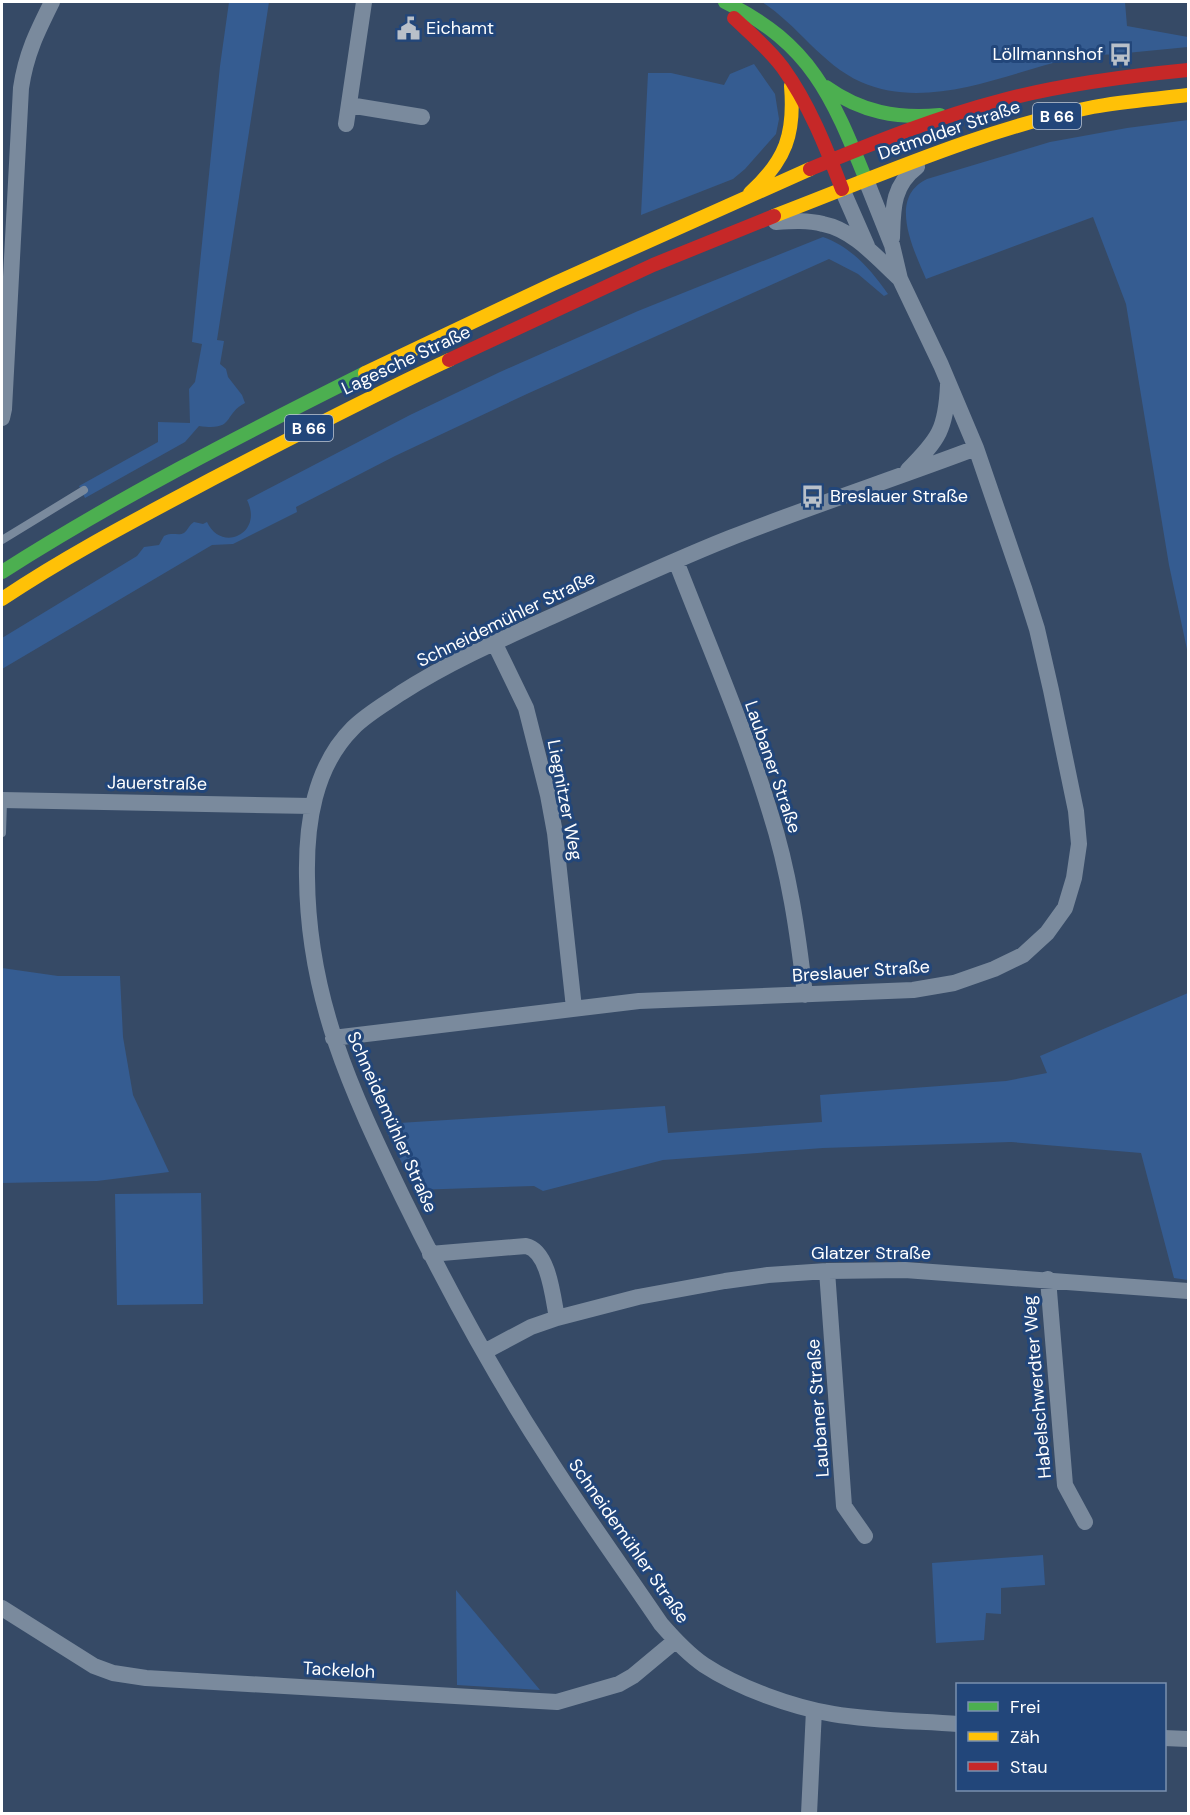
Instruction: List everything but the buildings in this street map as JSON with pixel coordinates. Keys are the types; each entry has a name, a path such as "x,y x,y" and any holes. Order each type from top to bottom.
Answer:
{"main road":[{"path":"712,2 732,16 762,44 783,69 808,111 842,189"},
{"name":"Detmolder Straße","path":"725,2 777,33 804,61 833,104 866,180"},
{"path":"804,61 826,87 840,98 868,111 929,117 960,113"},
{"name":"Detmolder Straße","path":"831,160 960,113 1050,89 1120,77 1188,70"},
{"path":"744,198 766,180 779,163 787,147 793,119 790,81"},
{"name":"Detmolder Straße","path":"842,189 981,137 1053,117 1103,106 1188,95"},
{"name":"Lagesche Straße","path":"2,572 114,504 224,444 481,317 618,253 831,160"},
{"name":"Lagesche Straße","path":"2,599 41,573 121,527 356,403 653,265 755,222 842,189"}],"street":[{"path":"2,418 9,331 21,88 24,66 31,43 52,2"},
{"path":"346,124 364,2"},
{"path":"349,105 422,117"},
{"name":"Breslauer Straße","path":"892,245 893,201 896,192 913,169 931,156"},
{"name":"Breslauer Straße","path":"333,1038 639,1001 913,990 954,983 994,969 1023,955 1047,933 1065,908 1074,878 1078,844 1076,811 1034,620 976,448 948,381 900,279 892,245 866,180"},
{"name":"Breslauer Straße","path":"842,189 871,252"},
{"name":"Breslauer Straße","path":"755,222 799,221 825,224 846,233 900,279"},
{"path":"904,475 932,445 941,429 946,413 948,381"},
{"name":"Schneidemühler Straße","path":"956,1724 854,1717 814,1710 761,1692 703,1665 675,1641 661,1624 547,1457 484,1352 430,1254 379,1149 341,1062 316,972 308,915 306,854 312,806 324,771 336,749 358,723 426,678 494,642 731,538 976,448"},
{"name":"Laubaner Straße","path":"676,561 747,742 771,813 791,896 805,995"},
{"name":"Liegnitzer Weg","path":"494,642 526,708 548,795 555,833 574,1008"},
{"name":"Jauerstraße","path":"2,800 312,806"},
{"path":"430,1254 516,1246 531,1247 543,1260 557,1318"},
{"name":"Glatzer Straße","path":"484,1352 523,1331 557,1318 608,1304 714,1282 768,1275 827,1271 905,1270 1188,1291"},
{"name":"Laubaner Straße","path":"827,1271 844,1506 865,1536"},
{"name":"Habelschwerdter Weg","path":"1048,1279 1065,1485 1085,1522"},
{"name":"Tackeloh","path":"2,1608 94,1666 113,1673 146,1678 557,1702 619,1684 633,1676 675,1641"},
{"path":"809,1814 814,1710"},
{"path":"1166,1738 1188,1739"}],"lane":[{"path":"2,540 84,490"},
{"path":"2,800 2,833"}],"shaded area":[{"path":"229,2 269,2 217,340 224,341 220,364 226,369 228,377 242,395 245,403 233,412 224,424 211,427 199,426 185,442 85,498 79,486 158,442 158,422 190,423 189,389 195,382 202,344 192,342 220,66"},
{"path":"762,2 1125,2 1127,26 1188,37 1188,47 1089,55 946,91 917,93 889,91 861,82 834,65"},
{"path":"754,64 775,94 779,119 776,134 733,179 641,215 648,73 671,73 724,85 730,74"},
{"path":"1188,120 1188,654 1169,565 1126,304 1093,217 926,279 910,240 906,211 908,199 915,188 927,179 1050,142"},
{"path":"823,237 843,247 860,260 888,294 884,296 858,274 829,259 529,393 395,456 296,507 297,512 233,544 212,545 2,669 2,638 137,556 144,547 159,545 164,536 184,533 194,522 203,524 207,522 213,531 222,536 230,538 239,535 246,530 250,522 251,512 247,500 410,415 638,311"},
{"path":"2,968 58,976 120,976 123,1037 133,1095 169,1172 97,1181 2,1183"},
{"path":"1188,993 1188,1280 1174,1278 1141,1153 1011,1142 823,1148 663,1160 543,1191 534,1186 415,1190 383,1124 665,1106 668,1133 822,1122 820,1095 1006,1081 1047,1073 1040,1056"},
{"path":"201,1193 203,1304 117,1305 115,1194"},
{"path":"1043,1555 1045,1585 1001,1588 1001,1614 986,1613 984,1640 936,1643 932,1563"},
{"path":"456,1590 540,1690 457,1685"}],"traffic: fast":[{"path":"725,2 754,18 779,36 815,75 842,123 866,180"},
{"path":"826,87 839,96 880,112 909,116 940,115"},
{"path":"2,572 135,493 365,373"}],"traffic: slow":[{"path":"750,193 772,169 786,145 791,118 791,86"},
{"path":"774,216 932,155 1052,116 1093,107 1188,95"},
{"path":"365,373 553,284 810,169"},
{"path":"2,599 79,551 159,507 389,388 449,360"}],"traffic: jam":[{"path":"734,18 772,54 801,96 830,157 842,189"},
{"path":"810,169 930,122 1003,100 1095,81 1188,70"},
{"path":"449,360 653,265 774,216"}],"place":[{"name":"Eichamt","path":"408,28"},
{"name":"Löllmannshof","path":"1121,54"},
{"name":"Breslauer Straße","path":"812,496"}]}
